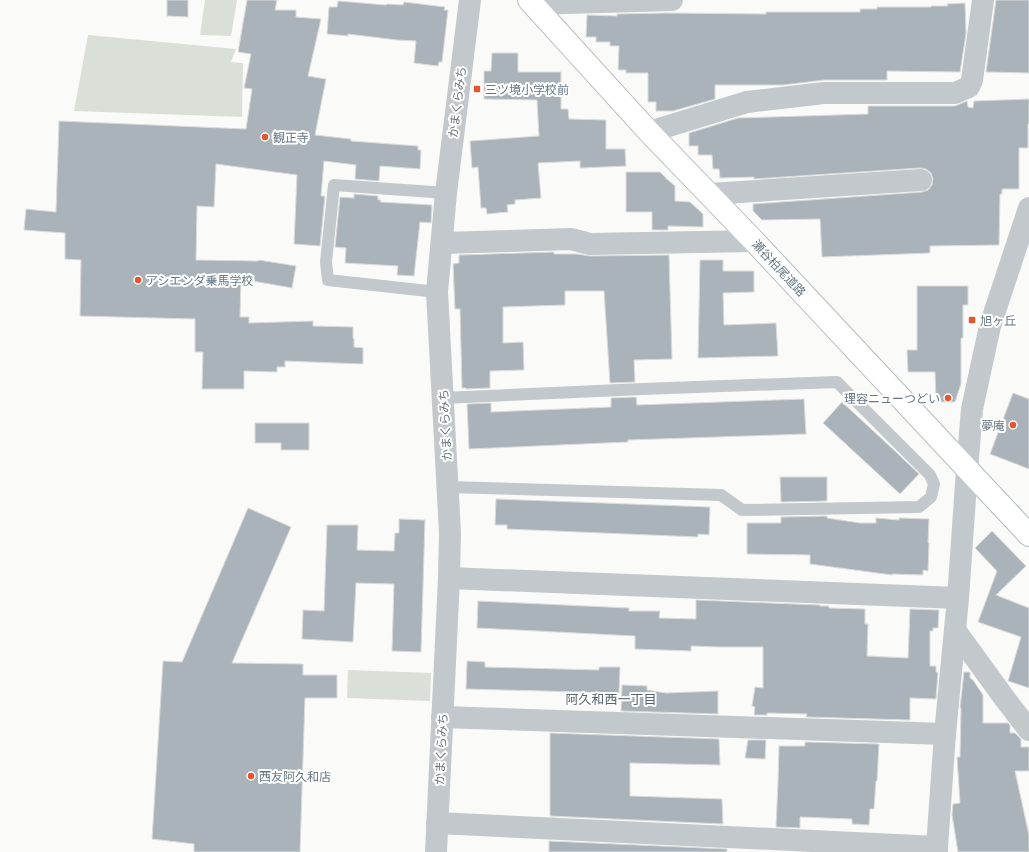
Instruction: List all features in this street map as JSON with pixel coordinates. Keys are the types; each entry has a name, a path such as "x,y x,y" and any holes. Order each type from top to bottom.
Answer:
{"main road":[{"name":"瀬谷柏尾道路","path":"531,2 649,132 710,194 1029,535"}],"street":[{"name":"かまくらみち","path":"436,852 450,532 444,398 437,292 446,193 470,0"},
{"path":"531,2 672,0"},
{"path":"649,132 747,102 762,100 824,93 955,93 969,87 972,80 983,0"},
{"path":"710,194 920,180"},
{"path":"437,823 937,849 972,409 990,326 1029,208"},
{"path":"442,243 571,239 590,244 754,241"},
{"path":"449,578 958,598"},
{"path":"955,630 1029,730"},
{"path":"442,717 945,734"}],"lane":[{"path":"437,292 328,280 326,262 334,185 446,193"},
{"path":"444,398 837,382 930,475 934,484 931,497 919,507 742,510 721,495 448,487"}],"shaded area":[{"path":"205,0 237,0 231,36 200,35"},
{"path":"88,35 236,49 231,62 243,63 242,117 74,111"},
{"path":"348,670 431,673 430,701 347,698"}],"building":[{"path":"167,0 188,0 188,17 167,16"},
{"path":"247,0 277,0 275,10 296,10 296,17 321,19 308,76 326,79 315,135 351,139 351,141 418,146 418,150 421,150 420,169 380,166 379,181 355,179 356,165 324,161 321,196 325,196 320,246 294,244 297,175 216,164 214,207 197,206 196,260 259,260 296,266 292,288 241,279 240,317 249,317 249,323 313,321 313,326 353,327 354,347 363,348 363,364 285,361 285,367 277,367 277,372 244,371 244,389 202,389 203,352 195,352 195,319 80,316 81,260 65,259 65,233 24,230 26,209 56,212 59,121 246,129 252,89 244,88 251,54 238,52"},
{"path":"996,0 1029,0 1029,73 986,72"},
{"path":"338,1 386,5 403,5 404,2 445,7 444,10 448,10 442,62 439,62 438,66 414,63 416,41 348,34 348,36 327,34 329,7 337,7"},
{"path":"965,3 966,34 960,72 887,71 887,80 824,80 783,85 715,85 715,99 673,111 656,111 656,102 648,102 648,73 626,73 626,70 618,70 619,46 610,46 610,42 596,42 596,37 586,37 587,15 617,16 617,14 667,13 766,14 766,12 860,12 860,9 877,9 877,7 931,7"},
{"path":"492,53 518,53 518,72 561,72 561,109 568,109 569,119 606,120 606,149 625,149 626,166 580,168 580,161 538,163 541,198 515,200 515,204 507,205 508,212 487,214 486,208 481,208 478,167 472,168 470,141 539,136 537,100 484,99 484,71 491,71"},
{"path":"1029,99 1028,148 1019,148 1019,189 1002,189 1002,194 1000,194 999,245 930,246 930,253 822,257 820,219 762,220 753,211 753,204 922,192 928,190 932,185 933,179 931,173 926,169 920,168 754,179 754,177 720,178 719,169 713,169 712,155 698,155 698,146 689,146 689,133 738,118 868,114 868,106 955,106 967,101 968,107 973,108 974,101"},
{"path":"626,172 660,172 675,186 675,201 690,202 703,214 703,227 668,226 668,230 652,230 652,212 626,212"},
{"path":"354,194 378,196 378,200 381,200 380,202 432,205 431,223 420,222 414,276 397,275 398,266 345,263 346,248 335,247 340,197 354,198"},
{"path":"554,252 554,254 577,254 590,256 669,255 672,359 634,360 635,382 610,383 604,291 565,291 565,305 503,307 503,343 523,342 524,370 490,371 490,388 462,388 460,309 455,309 453,264 459,263 459,255"},
{"path":"700,260 723,260 723,271 754,271 754,292 723,293 724,325 776,323 778,356 698,358"},
{"path":"917,286 968,286 968,305 963,305 961,384 955,402 936,402 935,372 908,372 907,350 917,350"},
{"path":"1013,393 1029,399 1029,469 990,454"},
{"path":"636,397 637,405 804,399 806,434 628,440 628,442 469,449 467,404 491,403 491,412 611,407 611,398"},
{"path":"842,402 919,474 900,494 823,423"},
{"path":"255,423 309,423 309,450 281,450 281,443 255,443"},
{"path":"780,477 827,477 827,501 781,502"},
{"path":"496,499 710,507 709,535 698,534 698,537 507,529 507,525 495,525"},
{"path":"248,508 291,527 232,663 303,664 303,675 337,675 337,698 305,698 300,852 194,852 194,844 152,839 163,661 182,662"},
{"path":"827,516 827,518 860,523 876,523 876,518 899,520 899,518 929,519 928,571 923,570 923,575 892,575 810,564 810,555 747,554 747,523 781,523 781,517"},
{"path":"399,519 425,520 421,652 392,651 394,584 356,583 353,642 302,639 303,610 324,611 327,525 358,525 357,550 394,551 395,533 399,533"},
{"path":"992,531 1026,566 996,595 1029,608 1029,688 1008,681 1021,637 978,622 997,571 975,548"},
{"path":"696,600 820,605 829,606 829,608 865,609 865,624 868,624 867,656 908,658 910,609 939,610 938,628 933,628 933,631 930,631 930,666 936,666 936,672 938,672 936,699 910,698 910,720 806,717 807,714 767,713 767,715 754,715 755,707 752,706 755,687 763,688 763,647 691,646 691,651 635,649 635,636 477,628 478,601 629,608 629,611 660,611 659,618 696,619"},
{"path":"467,661 485,662 485,667 599,670 599,667 620,667 619,693 466,689"},
{"path":"964,672 970,672 970,678 983,695 983,723 1008,723 1010,725 1010,733 1015,733 1021,739 1021,747 1029,747 1029,771 1015,771 1029,835 1029,852 958,852 952,815 953,804 960,803 957,757 960,757 960,708"},
{"path":"622,685 647,686 647,690 666,693 718,691 718,714 621,711"},
{"path":"550,733 719,739 720,765 630,763 630,796 722,799 723,824 550,816"},
{"path":"748,740 766,740 765,759 745,758"},
{"path":"805,742 879,744 874,809 870,809 869,825 852,824 852,819 800,817 800,828 776,827 779,746 805,746"},
{"path":"549,841 727,849 727,852 549,852"}],"place":[{"name":"三ツ境小学校前","path":"477,89"},
{"name":"観正寺","path":"265,137"},
{"name":"アシエンダ乗馬学校","path":"138,280"},
{"name":"旭ヶ丘","path":"972,320"},
{"name":"理容ニューつどい","path":"948,398"},
{"name":"夢庵","path":"1013,425"},
{"name":"西友阿久和店","path":"251,776"}],"district":[{"name":"阿久和西一丁目","path":"611,699"}]}
